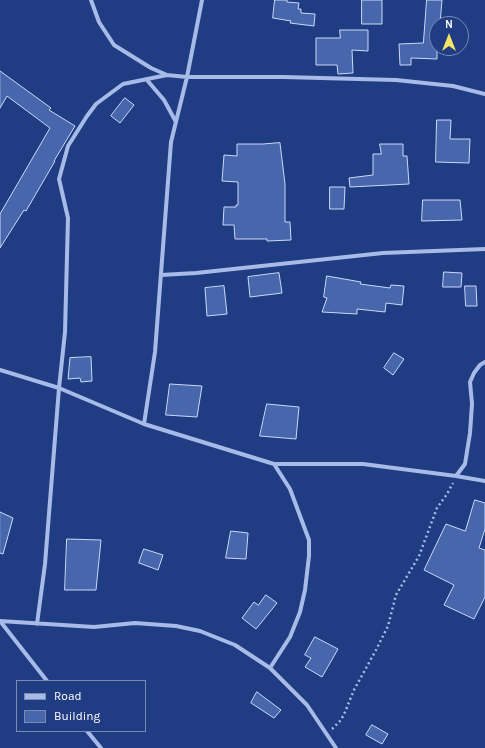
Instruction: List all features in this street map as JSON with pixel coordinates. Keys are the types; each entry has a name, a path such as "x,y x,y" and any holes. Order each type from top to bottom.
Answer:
{"street":[{"path":"92,0 99,22 114,45 151,68 167,75 187,77 283,77 396,80 453,86 485,94"},
{"path":"144,424 155,352 171,142 187,77 202,0"},
{"path":"37,624 44,571 65,332 68,218 59,179 68,146 96,104 124,84 167,75"},
{"path":"147,80 164,100 176,122"},
{"path":"161,276 383,253 485,249"},
{"path":"456,476 464,464 470,433 472,404 470,382 474,372 485,362"},
{"path":"0,370 59,388 144,424 274,464 363,464 485,481"},
{"path":"270,668 290,637 300,612 305,590 309,556 308,540 290,489 274,464"},
{"path":"0,621 94,626 135,623 176,626 200,631 235,645 270,668 307,705 336,748"},
{"path":"0,621 46,680"},
{"path":"88,732 101,748"}],"path":[{"path":"326,735 340,720 345,712 354,690 388,626 396,595 419,556 437,508 447,494 456,476"}],"building":[{"path":"275,0 287,0 287,2 299,3 298,9 301,9 301,13 315,14 314,26 290,23 291,21 273,18"},
{"path":"362,0 382,0 382,24 362,24"},
{"path":"427,0 442,0 441,16 429,16 429,56 437,56 437,59 411,58 411,65 400,65 399,44 423,43"},
{"path":"340,30 368,30 368,51 352,50 353,73 338,74 337,65 316,65 316,38 340,38"},
{"path":"0,71 51,108 49,110 75,126 26,211 24,210 0,248 0,214 50,128 7,96 0,108"},
{"path":"125,98 134,105 120,123 111,116"},
{"path":"437,120 451,120 450,139 470,139 469,163 436,162"},
{"path":"280,143 285,184 285,222 290,222 291,240 267,241 267,239 235,239 234,225 223,225 224,207 236,207 236,205 238,205 238,182 222,181 224,155 237,156 237,144"},
{"path":"380,144 403,144 403,156 407,156 409,184 350,187 349,178 373,175 373,154 381,154"},
{"path":"330,187 345,187 344,209 330,209"},
{"path":"423,200 460,200 462,220 422,221"},
{"path":"444,272 462,273 461,287 443,287"},
{"path":"279,273 282,293 250,297 248,277"},
{"path":"327,276 361,282 360,284 390,288 391,285 404,286 402,305 386,303 385,312 357,309 357,314 322,312 327,298 324,297"},
{"path":"224,286 227,314 207,316 205,288"},
{"path":"465,286 476,286 477,306 466,306"},
{"path":"394,353 404,359 393,375 384,368"},
{"path":"91,357 92,381 81,382 80,378 68,379 70,358"},
{"path":"170,384 202,386 197,417 166,415"},
{"path":"267,404 299,407 296,439 260,436"},
{"path":"475,500 485,503 485,529 479,548 485,550 485,597 474,619 444,605 454,585 424,570 446,524 465,531"},
{"path":"0,512 13,518 3,554 0,553"},
{"path":"231,531 248,533 246,559 226,558"},
{"path":"67,539 101,540 96,590 65,590"},
{"path":"144,549 163,555 158,570 139,563"},
{"path":"266,595 277,603 256,629 242,618 254,602 258,605"},
{"path":"315,637 338,649 322,677 305,667 311,658 305,655"},
{"path":"257,692 281,710 274,718 251,703"},
{"path":"372,725 388,734 382,744 366,735"}]}
